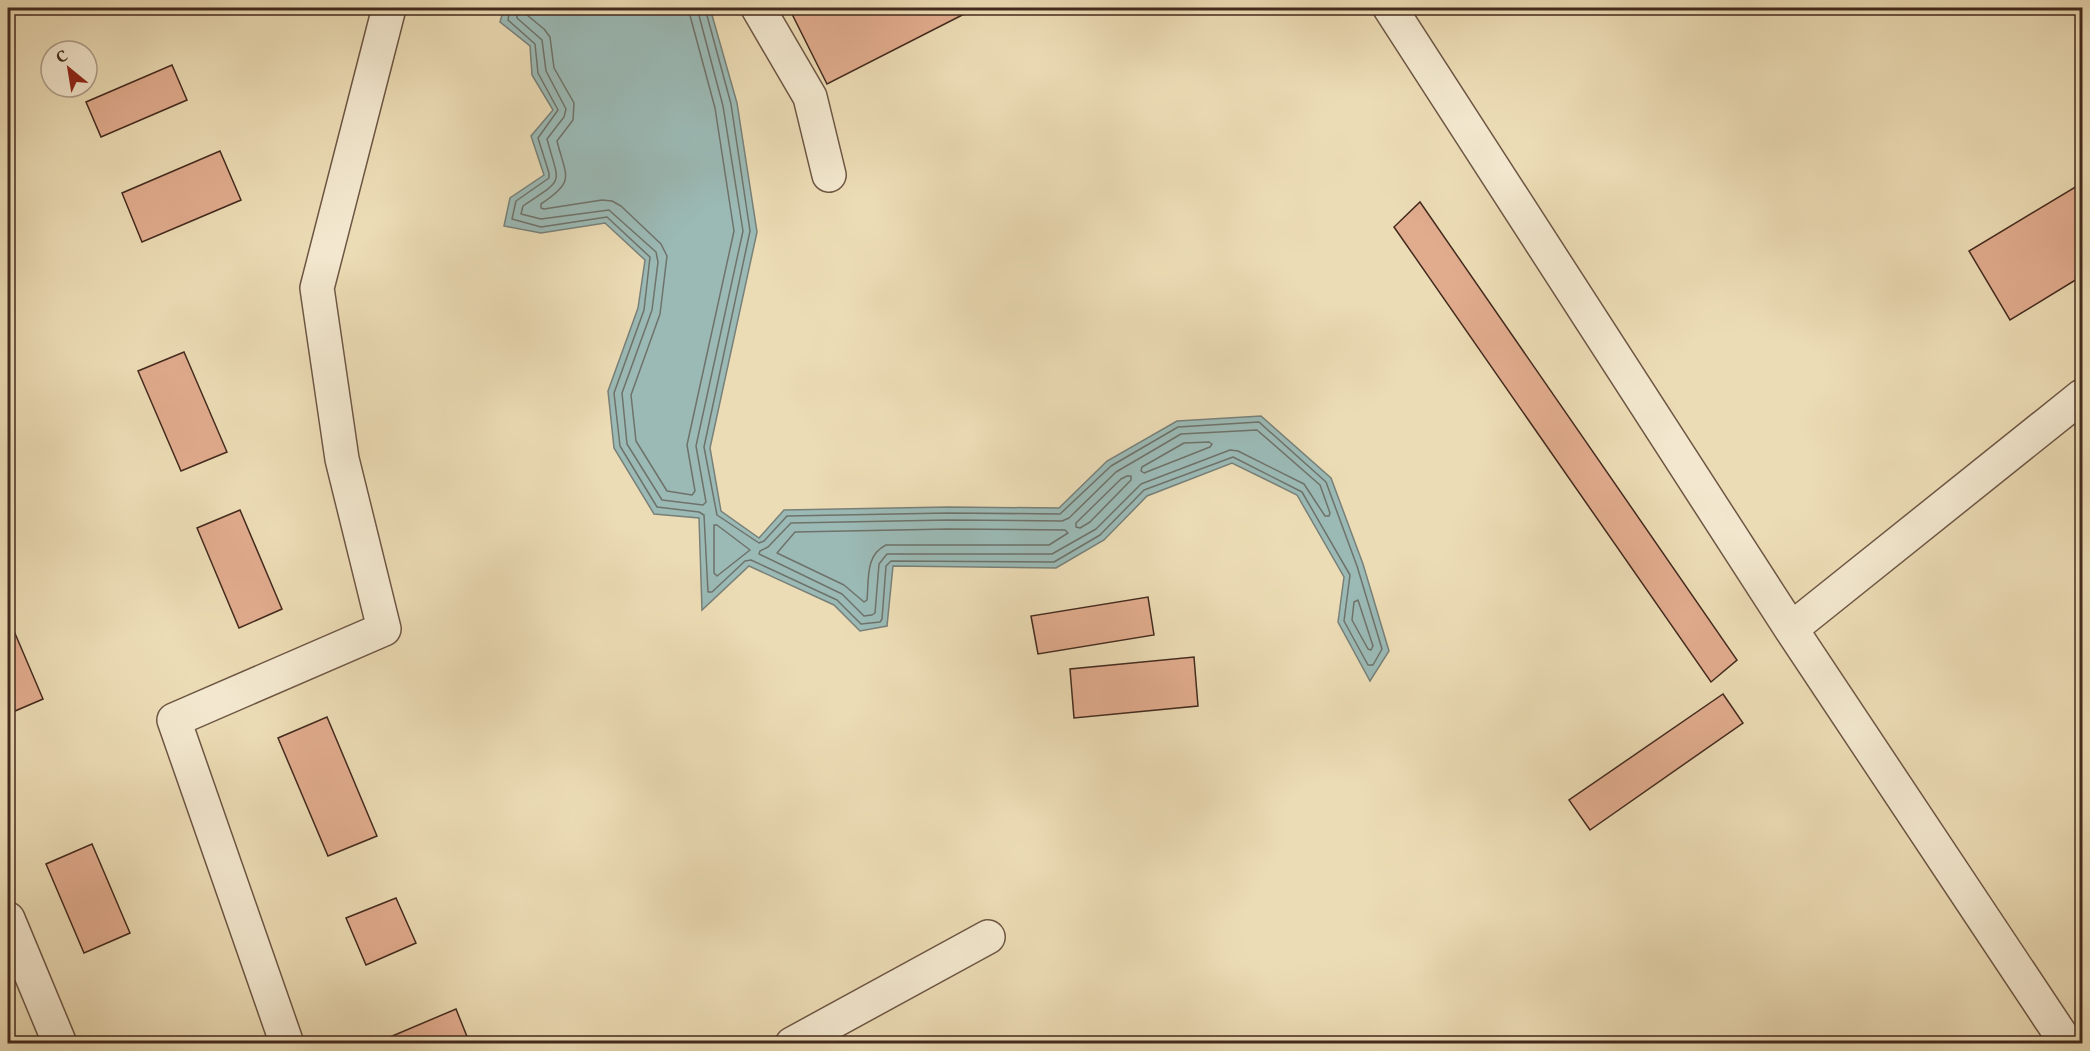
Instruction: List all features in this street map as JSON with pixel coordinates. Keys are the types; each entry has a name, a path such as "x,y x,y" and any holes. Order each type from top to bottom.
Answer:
{"street":[{"path":"287,1044 174,720 384,629 342,459 317,288 389,8"},
{"path":"758,8 810,97 829,175"},
{"path":"1390,8 1791,629 2067,1044"},
{"path":"1791,629 2082,396"},
{"path":"8,919 60,1044"},
{"path":"792,1044 988,937"}],"water":[{"path":"504,8 710,8 737,103 757,232 710,448 721,511 759,538 784,510 948,507 1059,508 1107,461 1177,421 1261,416 1331,478 1363,564 1389,651 1370,681 1338,622 1344,577 1297,495 1232,463 1147,496 1104,540 1056,568 893,566 887,626 860,631 834,605 749,566 702,610 699,518 654,514 614,448 608,391 638,308 645,260 605,223 541,233 504,226 510,198 544,175 531,136 553,110 532,75 530,46 500,22"}],"building":[{"path":"789,8 976,8 827,84"},
{"path":"172,65 187,100 101,137 86,102 99,99 99,96"},
{"path":"220,151 241,200 142,242 122,193"},
{"path":"2082,183 2082,276 2010,320 1969,251"},
{"path":"1420,202 1737,660 1711,682 1394,227"},
{"path":"184,352 227,452 181,471 138,371"},
{"path":"240,510 282,609 239,628 197,528"},
{"path":"1148,597 1154,635 1038,654 1031,616"},
{"path":"8,617 43,699 8,714"},
{"path":"1194,657 1198,706 1074,718 1070,669"},
{"path":"1723,694 1743,723 1590,830 1569,800"},
{"path":"327,717 377,836 328,856 278,738"},
{"path":"92,844 130,933 84,953 46,864"},
{"path":"396,898 416,943 366,965 346,918"},
{"path":"456,1009 470,1044 392,1044 390,1037"}]}
